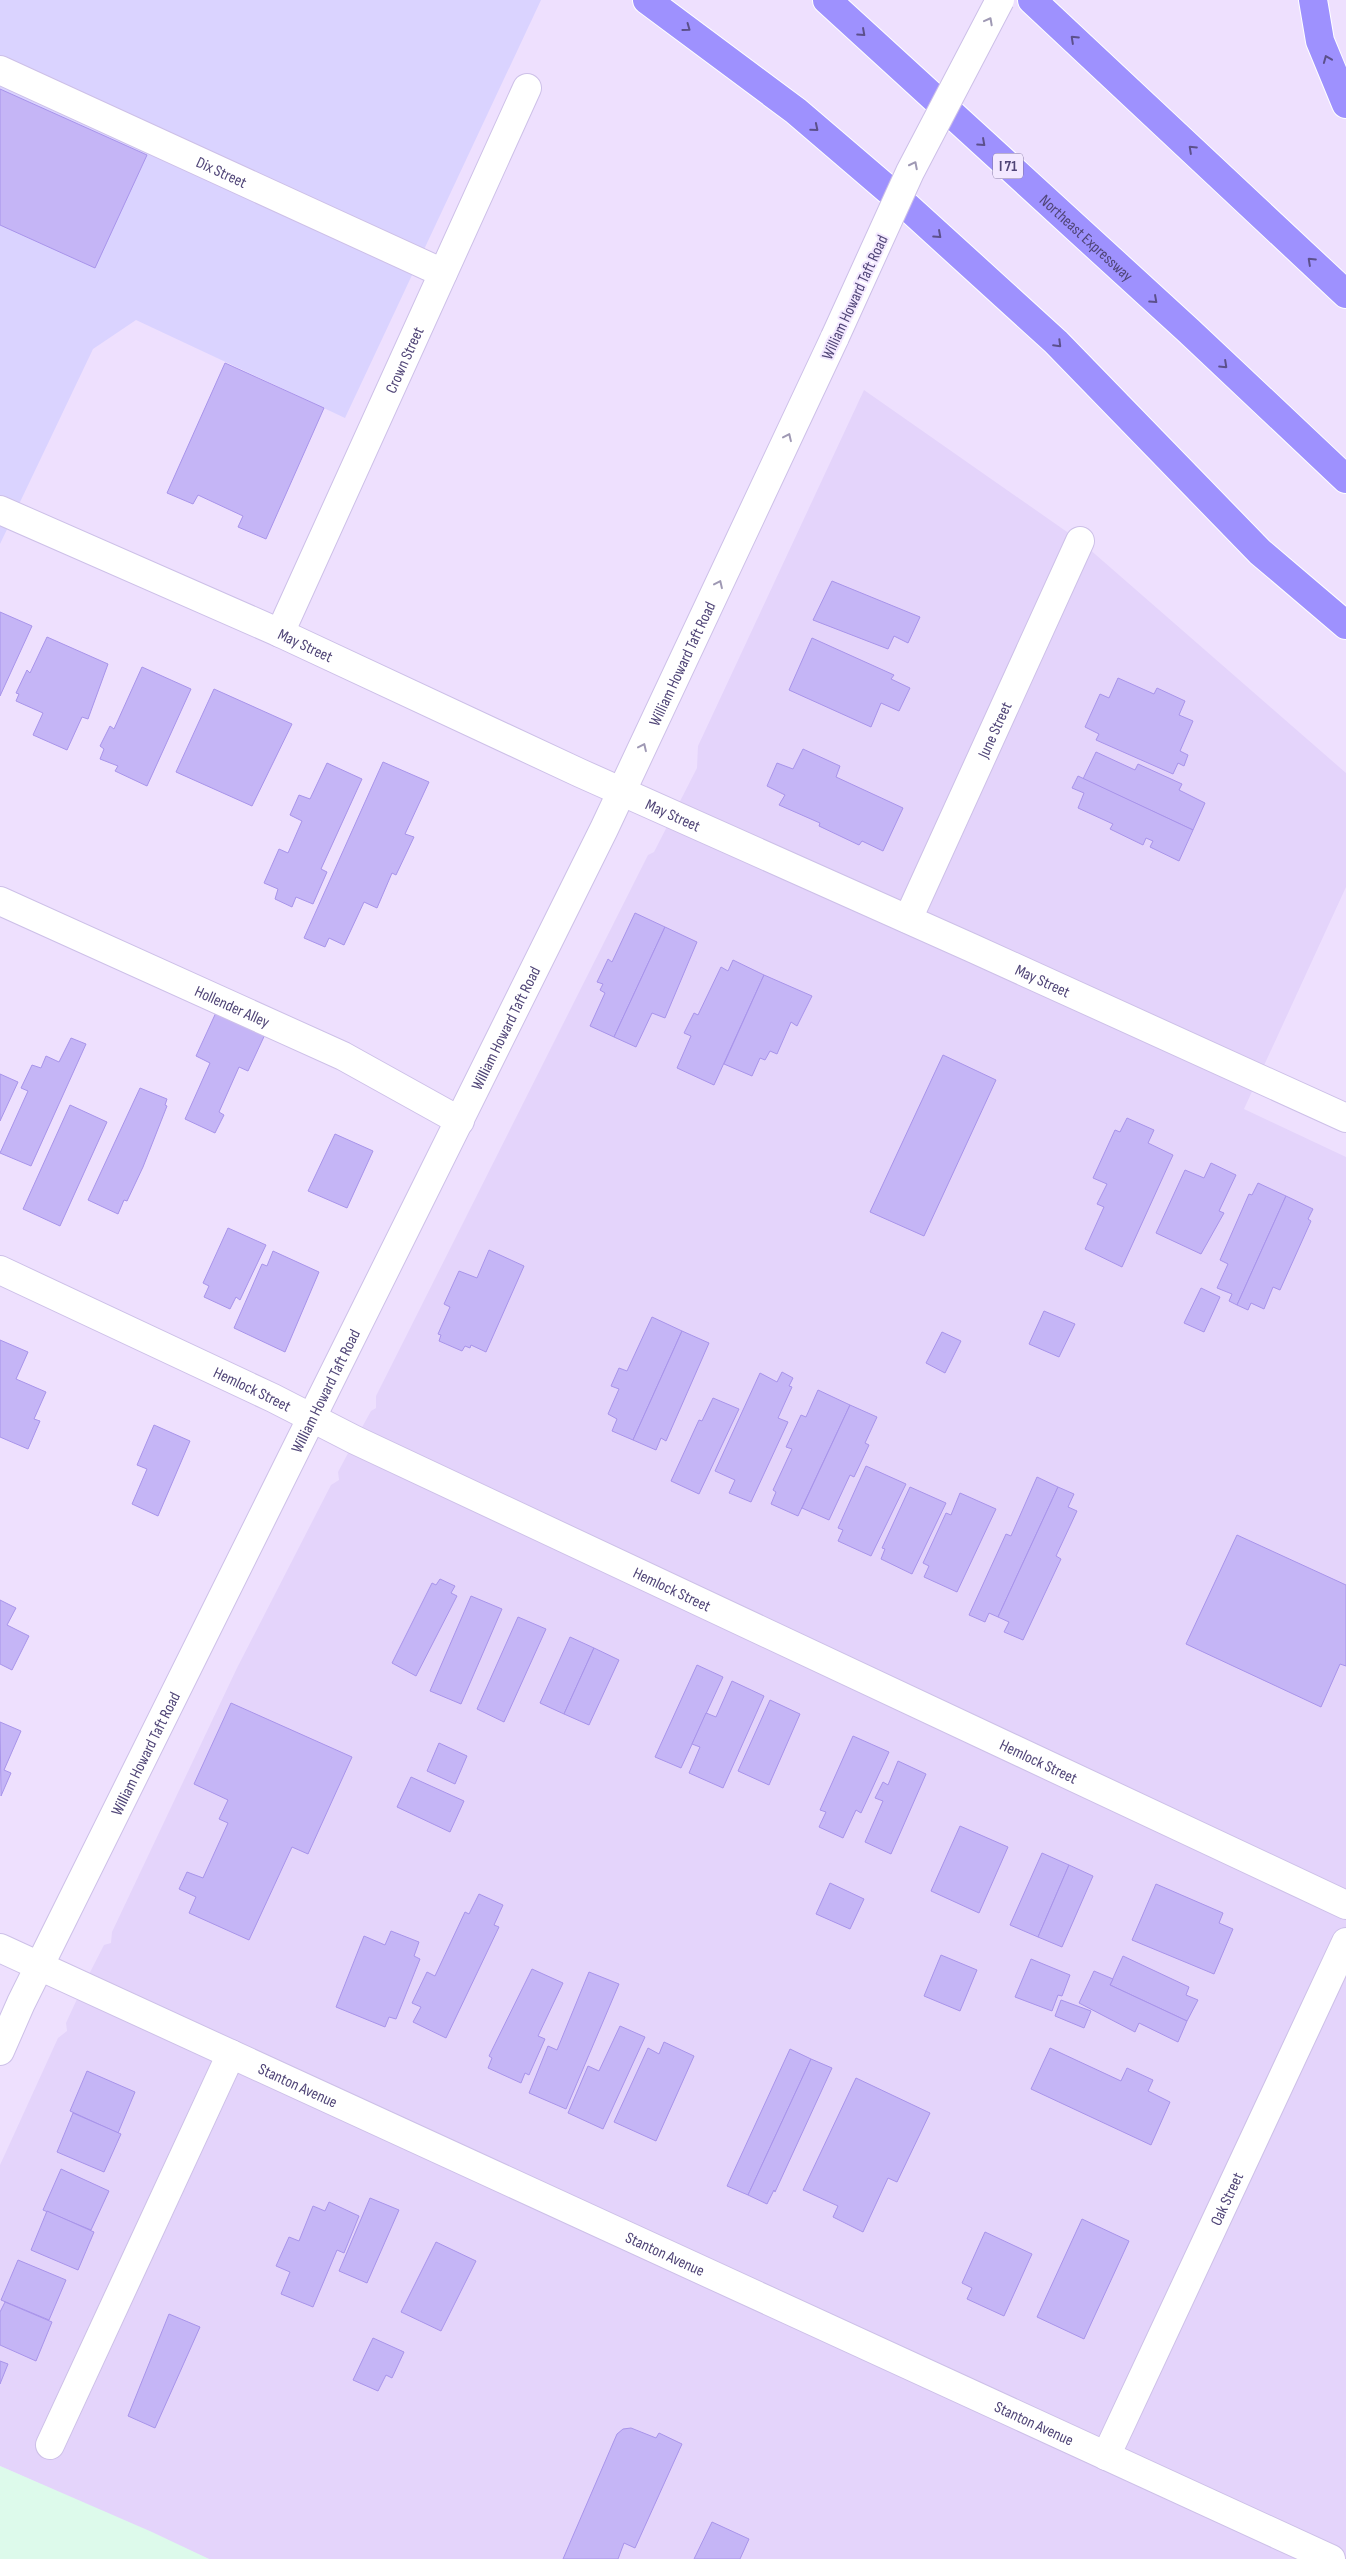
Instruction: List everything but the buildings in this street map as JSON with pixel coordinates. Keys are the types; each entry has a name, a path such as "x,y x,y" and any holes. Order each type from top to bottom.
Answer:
{"highway":[{"path":"647,0 796,111 900,200 1056,342 1260,552 1346,625"},
{"name":"Northeast Expressway","path":"826,0 1189,332 1346,479"},
{"path":"1032,0 1346,294"},
{"path":"1313,0 1320,41 1346,104"}],"street":[{"name":"William Howard Taft Road","path":"0,2051 622,791 836,337 910,172 1000,0"},
{"name":"Dix Street","path":"0,70 443,273"},
{"name":"Crown Street","path":"280,633 527,88"},
{"name":"May Street","path":"0,510 280,633 622,791 1346,1118"},
{"name":"June Street","path":"908,919 1080,540"},
{"name":"Hollender Alley","path":"0,901 343,1056 460,1120"},
{"name":"Hemlock Street","path":"0,1270 1346,1905"},
{"name":"Oak Street","path":"1106,2456 1346,1942"},
{"name":"Stanton Avenue","path":"0,1948 1331,2559"},
{"path":"50,2445 231,2054"}],"shaded area":[{"path":"0,0 541,0 345,418 136,320 93,349 0,544"},
{"path":"864,390 1080,541 1346,773 1346,887 1244,1109 1346,1157 1346,2559 209,2559 0,2466 0,2165 58,2038 67,2031 66,2023 83,1986 104,1945 111,1943 112,1932 237,1668 331,1485 339,1480 338,1472 355,1440 371,1411 376,1408 376,1396 648,855 654,852 697,768 698,746"},
{"path":"0,2466 152,2532 209,2559 0,2559"}]}
